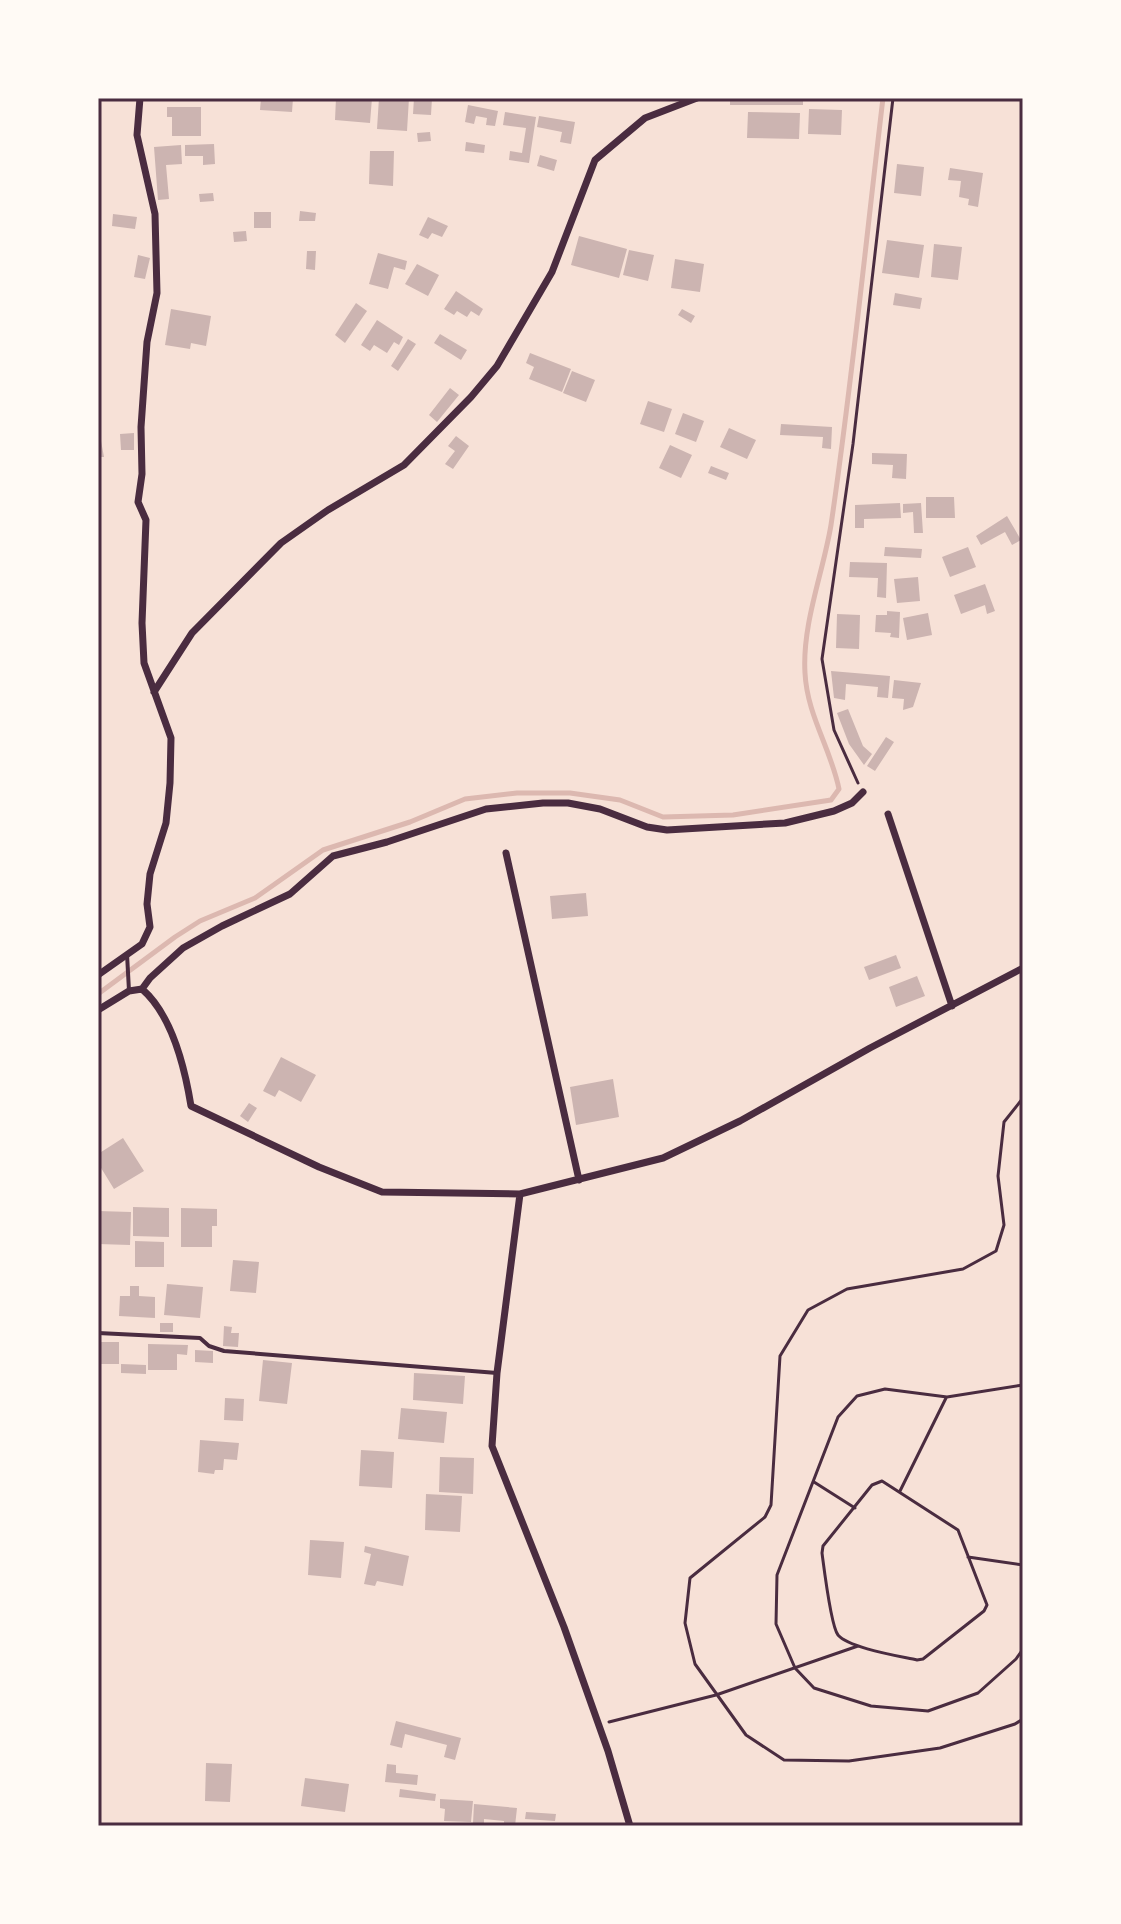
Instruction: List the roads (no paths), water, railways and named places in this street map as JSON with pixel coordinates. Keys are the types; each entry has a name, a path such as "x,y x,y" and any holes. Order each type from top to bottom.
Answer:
{"street":[{"path":"98,975 142,944 150,927 147,904 150,874 166,823 171,738 144,663 142,623 146,520 138,502 142,474 141,427 147,342 157,293 155,214 137,135 140,98"},
{"path":"154,692 192,633 281,543 328,510 404,465 471,397 497,366 552,272 595,160 645,118 697,98"},
{"path":"98,1010 129,991 142,989 183,948 290,894 333,856 387,842 486,809 568,803 600,809 647,827 667,830 785,823 834,811 852,803 863,792"},
{"path":"888,814 952,1006"},
{"path":"506,853 579,1180"},
{"path":"142,989 154,999 184,1064 191,1106 306,1161 382,1192 520,1194 663,1158 740,1121 1023,968"},
{"path":"520,1194 497,1373 492,1446 564,1627 608,1751 630,1826"}],"lane":[{"path":"127,954 129,991"},
{"path":"98,1333 200,1338 209,1346 224,1351 497,1373"}],"waterway":[{"path":"98,994 175,937 200,921 255,898 323,850 410,822 465,799 517,793 570,793 620,800 663,817 733,815 831,800 839,789 810,703 805,655 839,472 883,98"}]}
